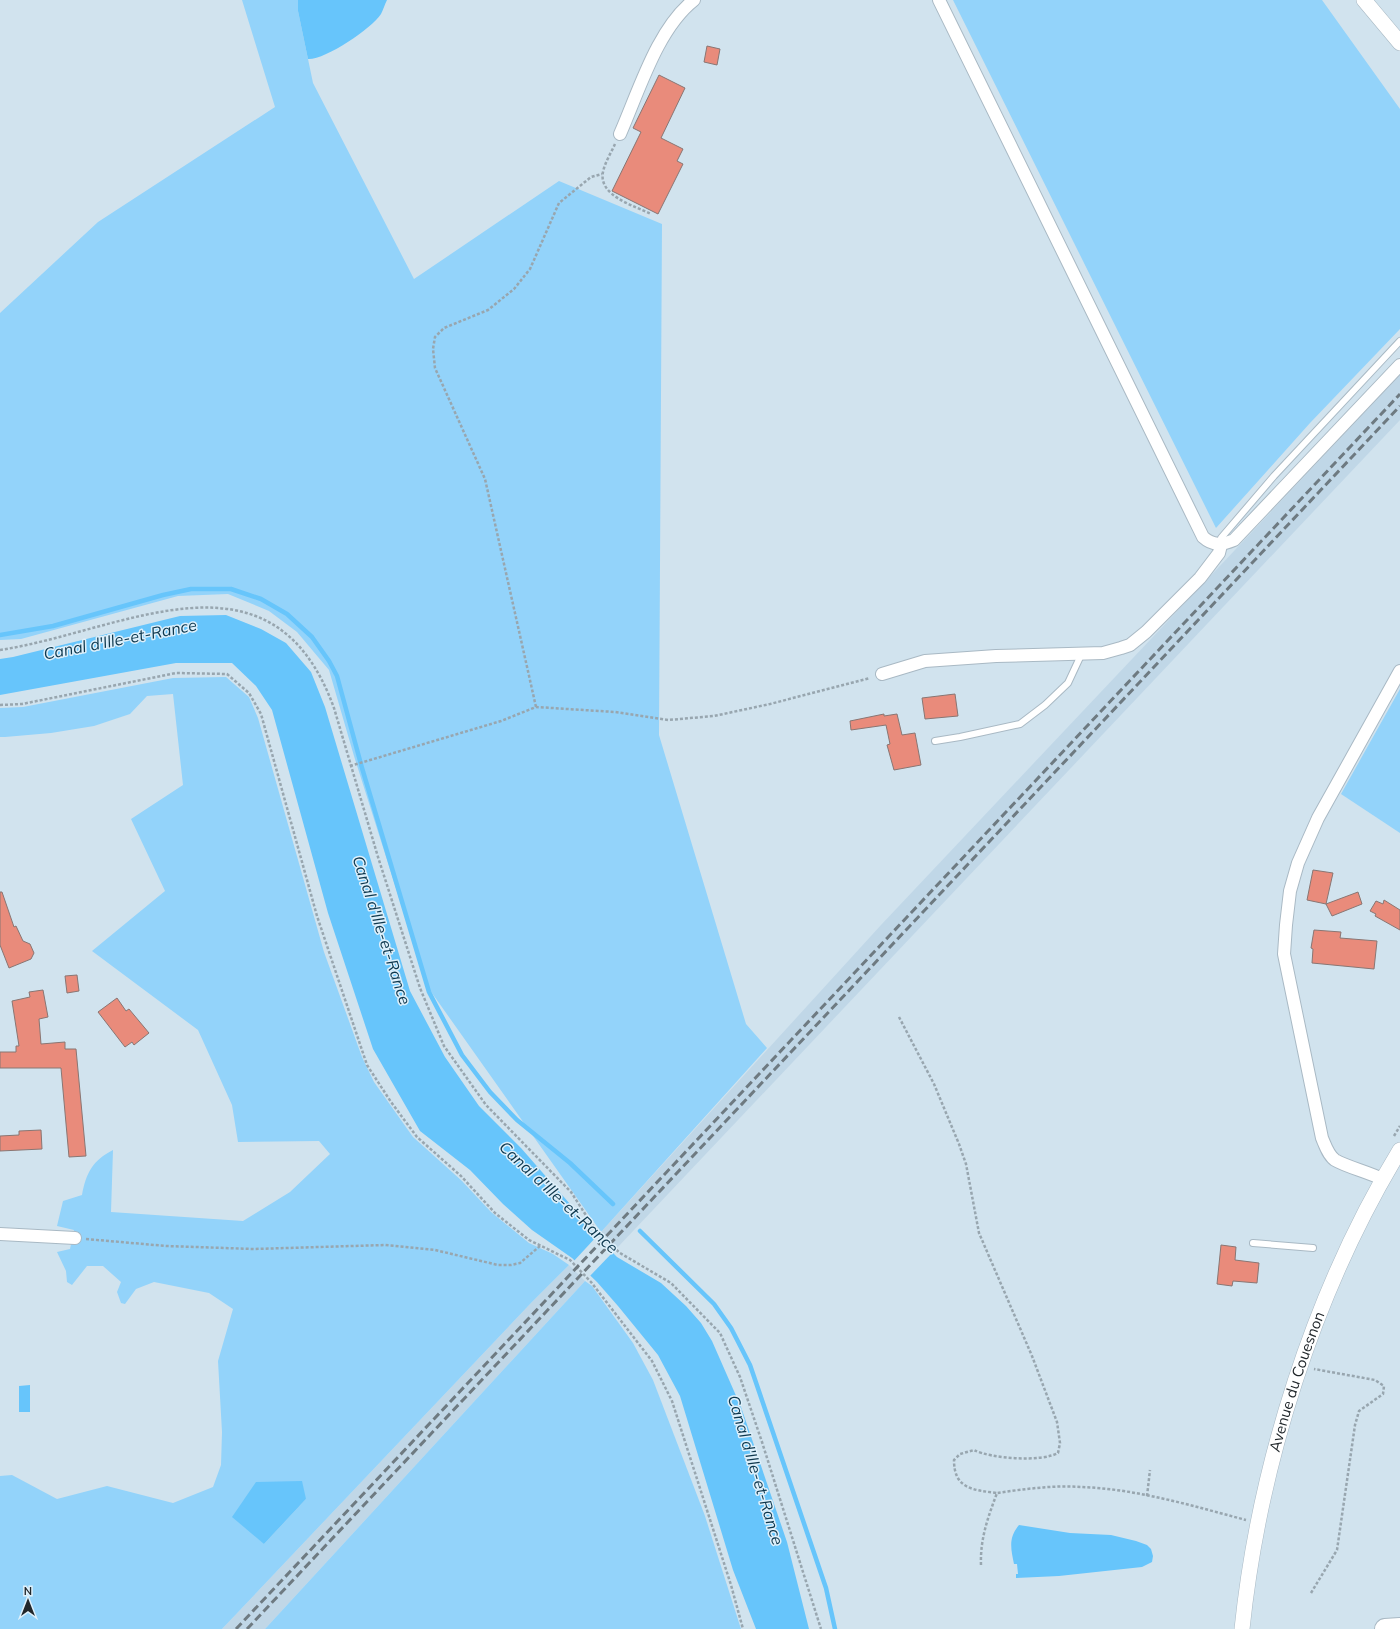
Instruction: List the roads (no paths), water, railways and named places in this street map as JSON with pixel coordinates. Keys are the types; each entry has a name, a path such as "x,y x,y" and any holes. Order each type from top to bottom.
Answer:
{"highway":[{"path":"1385,1629 1400,1628"}],"street":[{"path":"620,134 661,40 681,10 694,0"},
{"path":"939,0 1203,537 1208,542 1221,545 1234,540 1400,366"},
{"path":"1364,0 1400,43"},
{"path":"882,674 925,661 1113,651 1130,645 1200,578 1219,553 1221,545"},
{"path":"1382,1179 1334,1160 1327,1150 1322,1138 1284,954 1290,891 1298,863 1310,834 1400,671"},
{"name":"Avenue du Couesnon","path":"1242,1629 1260,1516 1286,1413 1336,1273 1382,1179 1400,1150"},
{"path":"0,1234 75,1238"}],"lane":[{"path":"1221,545 1221,538 1274,476 1400,340"},
{"path":"934,741 1020,724 1045,705 1068,684 1082,652"},
{"path":"1253,1243 1313,1248"}],"water":[{"path":"298,0 387,0 381,14 368,28 336,49 316,58 308,59 298,11"},
{"name":"Canal d'Ille-et-Rance","path":"226,615 261,629 286,643 311,672 325,707 410,991 445,1057 479,1106 521,1148 570,1204 591,1231 617,1257 661,1283 686,1306 701,1323 712,1341 741,1407 787,1542 809,1629 756,1629 733,1570 680,1396 658,1355 597,1282 572,1258 532,1230 503,1204 470,1170 420,1131 373,1049 328,913 272,710 256,686 232,663 176,663 0,695 0,659 180,616"},
{"path":"30,1385 30,1412 19,1412 19,1386"},
{"path":"302,1481 306,1499 264,1544 232,1517 256,1482"},
{"path":"1019,1525 1070,1533 1111,1535 1136,1541 1147,1545 1151,1549 1153,1556 1152,1562 1142,1567 1059,1576 1016,1578 1016,1574 1018,1574 1017,1564 1014,1564 1011,1544 1013,1534"}],"waterway":[{"path":"0,635 53,626 163,595 191,589 231,589 261,599 287,614 312,637 329,661 337,676 362,768 429,992 462,1055 490,1092 517,1120 570,1163 613,1204"},
{"path":"640,1231 714,1304 731,1328 750,1365 826,1588 835,1629"}],"railway":[{"path":"236,1629 1400,394"},
{"path":"247,1629 1400,406"}]}
